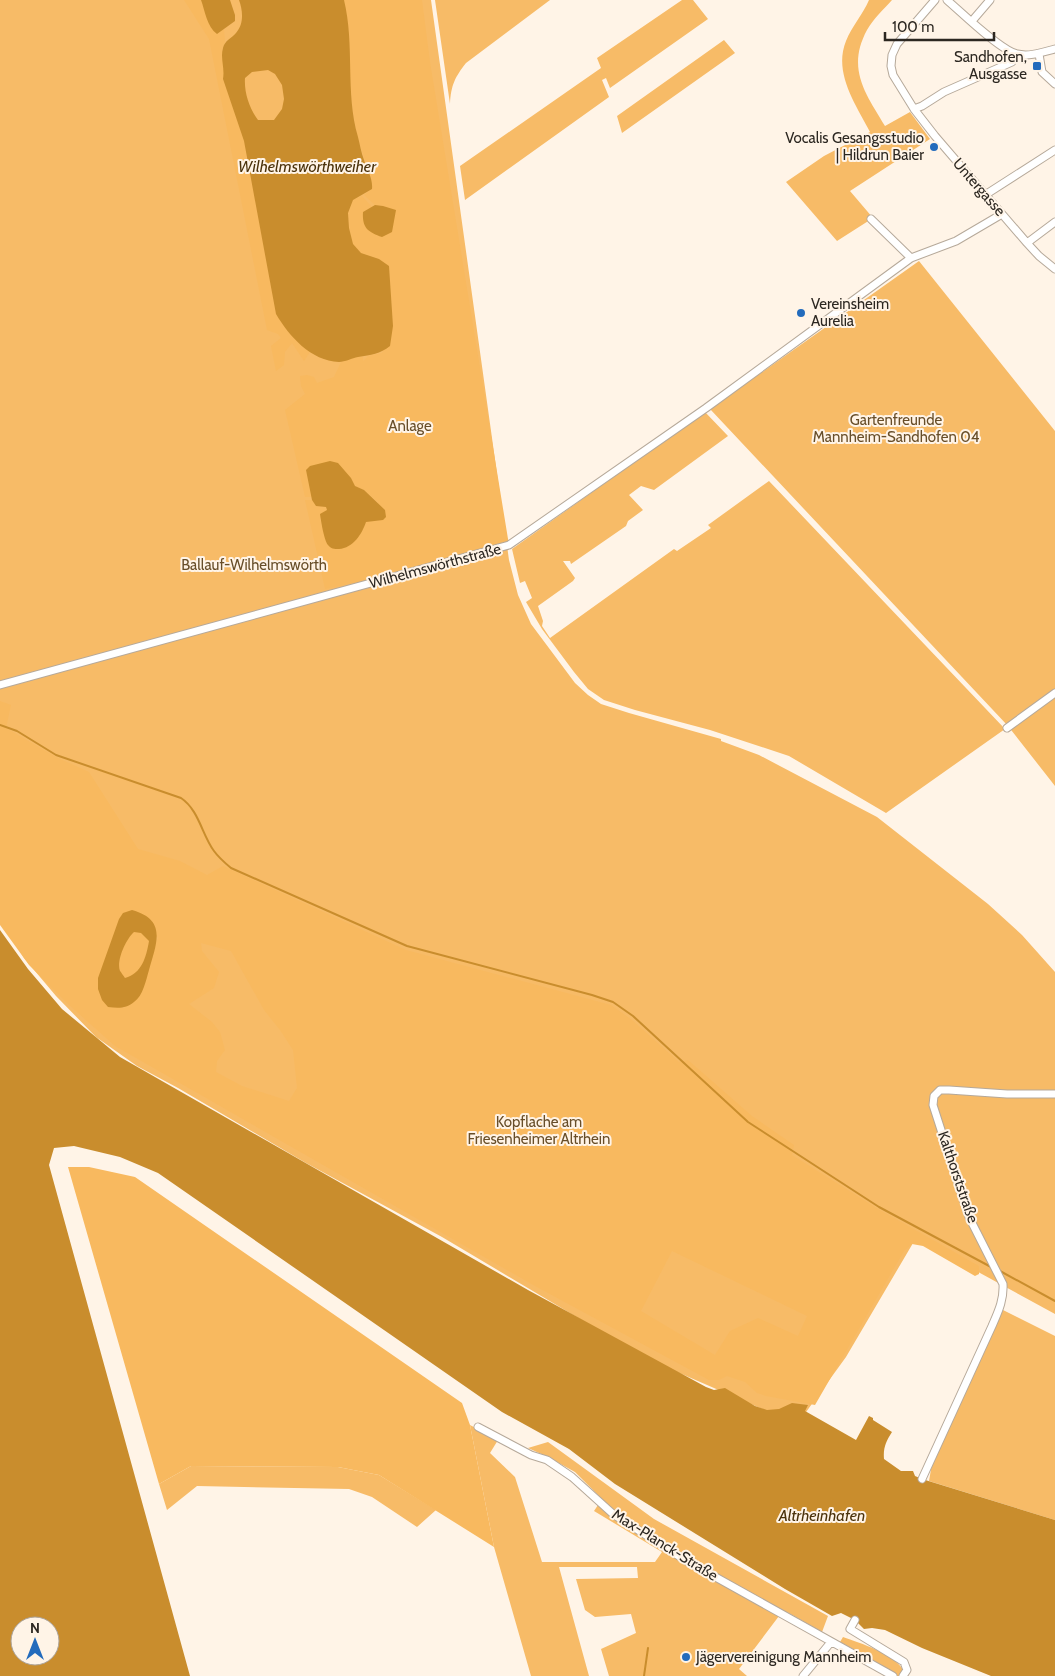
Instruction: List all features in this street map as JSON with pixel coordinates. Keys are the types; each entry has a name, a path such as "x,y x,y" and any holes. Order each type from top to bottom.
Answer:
{"street":[{"name":"Untergasse","path":"935,0 897,44 892,54 891,66 893,75 914,109 985,195 1027,243 1055,269"},
{"path":"947,0 1004,48 1015,54 1039,54 1055,49"},
{"path":"972,21 990,0"},
{"path":"914,109 944,92 1012,62 1015,54"},
{"path":"1039,54 1042,72 1055,84"},
{"path":"985,195 1055,150"},
{"name":"Wilhelmswörthstraße","path":"0,685 509,545 706,408 912,258 956,241 1002,214"},
{"path":"871,218 912,258"},
{"path":"1027,243 1055,222"},
{"path":"1007,728 1055,693"},
{"name":"Kalthorststraße","path":"922,1479 996,1319 1002,1304 1003,1284 969,1217 933,1105 934,1096 940,1090 1007,1094 1055,1094"},
{"name":"Max-Planck-Straße","path":"478,1427 531,1455 547,1460 572,1477 613,1514 685,1560 893,1676"},
{"path":"855,1620 850,1629 904,1662 907,1670 903,1676"},
{"path":"803,1676 831,1642"}],"green space":[{"name":"Ballauf-Wilhelmswörth","path":"0,0 431,0 509,560 518,595 531,624 575,683 601,704 721,739 721,741 759,755 877,817 988,904 1022,935 1055,972 1055,1314 916,1238 846,1357 801,1419 769,1412 668,1368 580,1319 442,1237 306,1163 137,1066 96,1037 56,996 24,958 0,919"},
{"path":"184,0 201,0 210,24 217,34 224,29 225,42 222,58 225,70 223,79 244,141 276,314 294,338 310,352 304,361 292,343 285,352 284,365 276,371 271,346 281,338 278,334 267,330 209,39"},
{"name":"Anlage","path":"344,0 422,0 430,62 509,545 446,564 325,589 305,500 312,500 316,506 326,507 327,510 320,519 326,541 357,538 366,522 371,520 379,521 378,502 364,490 355,486 351,478 306,470 312,497 305,497 285,410 305,394 301,386 300,376 314,377 317,383 334,377 341,362 356,357 363,357 363,361 368,356 382,353 393,326 389,266 379,259 361,253 353,244 349,228 348,213 353,200 362,196 372,207 363,212 383,206 375,205 364,195 372,189 372,184 359,141 354,116 348,28"},
{"path":"435,0 550,0 466,63 454,82 450,104"},
{"path":"682,0 693,0 708,19 610,88 606,78 602,80 609,97 465,200 460,166 601,68 597,58"},
{"path":"869,0 892,0 869,26 861,44 858,69 865,92 885,126 910,112 930,139 850,191 873,218 837,241 786,182 824,156 870,132 853,100 844,77 842,65 846,41"},
{"path":"724,40 735,53 622,133 617,116"},
{"name":"Gartenfreunde Mannheim-Sandhofen 04","path":"919,261 1055,431 1055,786 1008,726 710,409"},
{"path":"705,412 728,436 654,490 641,486 629,495 643,510 628,521 626,526 571,564 570,561 563,561 575,578 538,606 543,621 542,626 550,638 674,549 677,551 711,528 708,525 769,481 1005,729 886,813 789,756 710,730 604,700 588,689 574,672 542,629 526,602 532,598 525,581 520,583 512,549"},
{"name":"Kopflache am Friesenheimer Altrhein","path":"0,701 11,705 6,728 56,757 89,772 138,849 180,861 207,875 223,866 406,950 611,1005 632,1020 679,1062 688,1060 752,1116 794,1145 792,1155 878,1209 979,1266 979,1274 975,1276 923,1246 912,1244 904,1251 815,1405 766,1396 757,1393 745,1382 727,1376 719,1380 709,1380 535,1286 115,1046 68,1004 29,965 0,925","holes":["132,910 158,938 124,1008 102,1000","201,943 231,951 264,1010 293,1050 297,1088 289,1101 242,1086 216,1072 217,1061 225,1050 220,1032 212,1022 189,1004 214,988 219,972 202,951","672,1251 807,1316 798,1336 758,1318 730,1331 715,1355 641,1311"]},
{"path":"134,932 141,933 149,941 148,947 140,969 125,979 120,971 119,962 125,945"},
{"path":"68,1167 89,1167 135,1177 462,1403 470,1425 494,1547 379,1475 338,1467 191,1466 159,1484"},
{"path":"1003,1310 1055,1336 1055,1520 929,1481 933,1458"},
{"path":"470,1425 498,1440 490,1453 515,1477 542,1562 655,1562 662,1552 594,1511 602,1499 575,1472 528,1448 548,1442 654,1519 828,1616 822,1632 787,1612 779,1616 739,1669 747,1676 609,1676 601,1649 636,1633 631,1614 595,1617 585,1610 576,1579 638,1578 637,1567 559,1567 589,1676 531,1676 494,1547"},
{"path":"191,1466 338,1467 379,1475 436,1510 417,1527 372,1497 349,1489 197,1486 167,1510 159,1484"},
{"path":"843,1637 893,1659 904,1671 901,1676 897,1676 840,1642"}],"water":[{"path":"201,0 230,0 235,21 217,34 209,23"},
{"name":"Wilhelmswörthweiher","path":"239,0 344,0 349,34 354,120 372,185 372,189 353,200 348,213 349,228 353,244 361,253 379,259 389,266 393,326 390,346 379,352 341,362 329,361 310,352 294,339 276,314 244,141 223,79 223,48 225,43 239,29 242,17","holes":["268,70 275,74 282,85 284,99 282,109 274,120 258,120 248,100 245,78 252,72"]},
{"path":"375,205 396,210 392,232 382,237 367,229 364,222 363,212"},
{"path":"330,461 338,463 351,478 355,486 364,490 385,510 386,517 383,520 366,522 353,543 339,549 331,548 327,543 320,514 327,510 326,507 316,506 312,500 306,470 310,466"},
{"path":"132,910 143,914 151,920 157,934 156,942 140,996 128,1006 119,1008 108,1007 102,1000 98,989 98,978 119,919 123,913","holes":["134,932 141,933 149,941 145,959 136,972 125,978 119,967 122,950"]},
{"name":"Altrheinhafen","path":"0,930 28,969 62,1009 120,1057 528,1290 706,1387 714,1390 725,1388 755,1406 767,1410 779,1409 792,1403 808,1405 805,1411 856,1440 869,1416 892,1432 885,1445 884,1459 901,1471 913,1471 915,1476 922,1479 1055,1520 1055,1676 991,1676 922,1648 885,1630 864,1629 855,1620 841,1613 832,1616 785,1589 615,1484 569,1449 502,1412 158,1173 120,1157 74,1146 54,1148 49,1165 190,1676 0,1676"}],"waterway":[{"path":"0,725 17,731 56,755 181,798 192,809 214,851 231,868 407,946 613,1002 633,1016 748,1122 879,1207 991,1267"},
{"path":"1000,1271 1055,1301"},
{"path":"644,1676 648,1648"}],"place":[{"name":"Sandhofen, Ausgasse","path":"1037,66"},
{"name":"Vocalis Gesangsstudio | Hildrun Baier","path":"934,147"},
{"name":"Vereinsheim Aurelia","path":"801,313"},
{"name":"Jägervereinigung Mannheim","path":"686,1657"}]}
